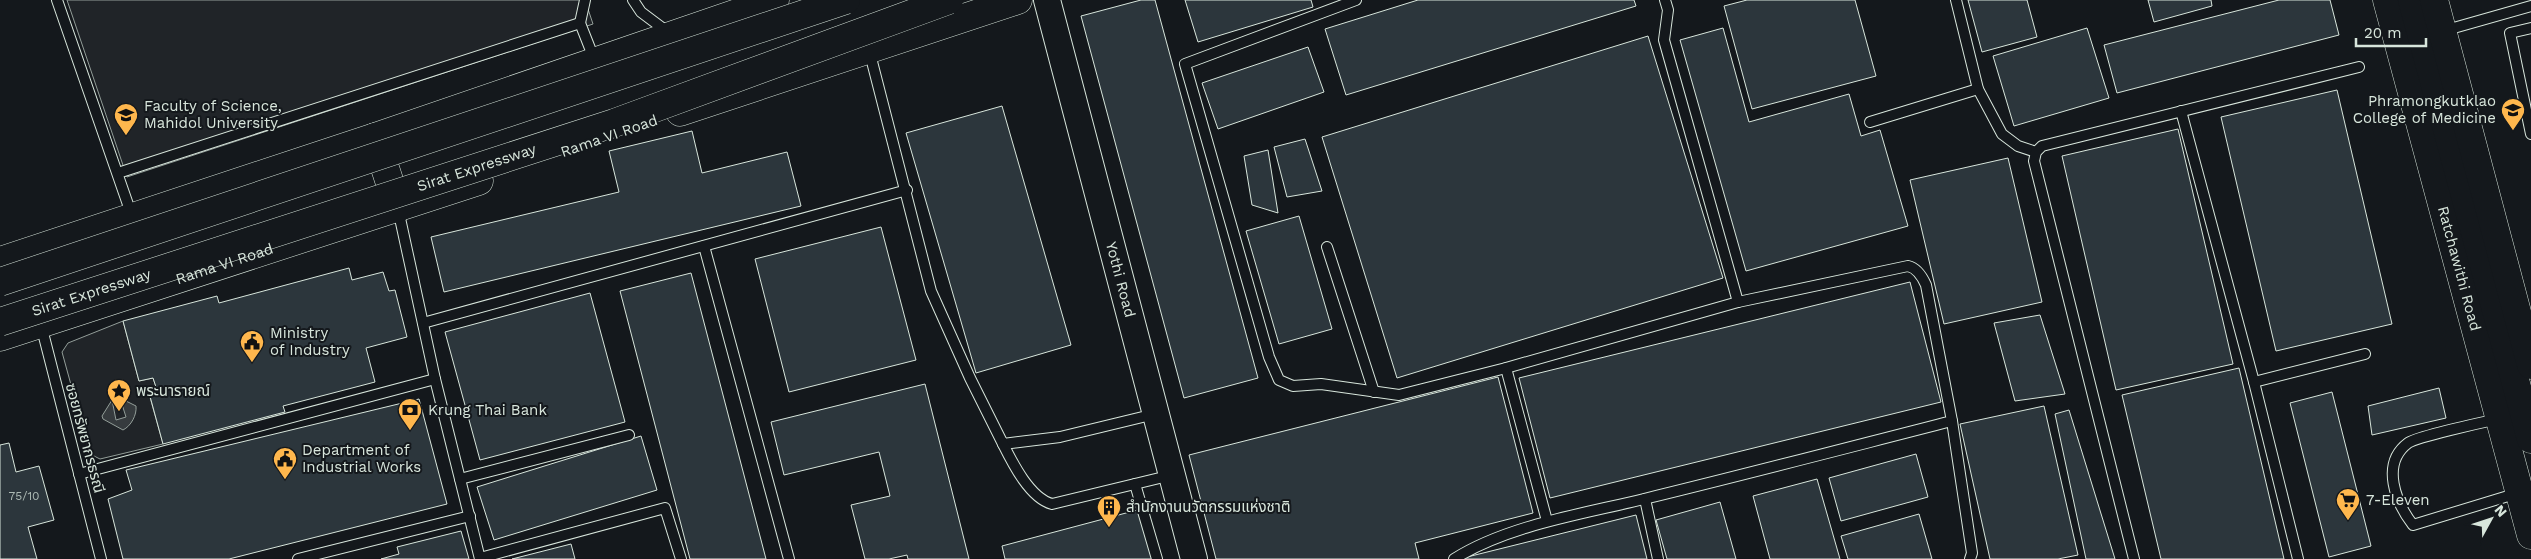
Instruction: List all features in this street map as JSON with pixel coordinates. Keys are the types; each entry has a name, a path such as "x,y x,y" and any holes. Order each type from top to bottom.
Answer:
{"main road":[{"path":"0,261 376,137 775,0"},
{"path":"0,282 846,0"},
{"name":"Sirat Expressway","path":"0,322 614,123 949,0"},
{"name":"Rama VI Road","path":"0,337 398,208 1018,0"},
{"name":"Ratchawithi Road","path":"2387,0 2531,535"},
{"path":"2412,0 2531,440"},
{"path":"2434,0 2531,365"},
{"path":"376,137 398,208"}],"street":[{"name":"Yothi Road","path":"1047,0 1194,559"}],"lane":[{"path":"57,0 132,217"},
{"path":"585,0 580,23 595,62"},
{"path":"634,0 641,12 672,35"},
{"path":"1356,0 1184,64 1269,357 1279,380 1293,386 1320,384 1399,395 1506,368 1738,302 1908,266 1912,267 1922,277 1926,285 1952,421 1972,553 1970,559"},
{"path":"1665,0 1668,10 1664,40 1738,302"},
{"path":"1956,0 1978,89 2002,134 2018,146 2036,152"},
{"path":"2442,31 2531,6"},
{"path":"118,173 580,23"},
{"path":"2531,28 2510,34 2531,134"},
{"path":"869,49 907,190 931,291 1003,444 1029,487 1043,501 1052,504 1172,475"},
{"path":"2134,559 2034,161 2036,152 2042,146 2359,67"},
{"path":"1870,122 1978,89"},
{"path":"2181,112 2254,382 2298,559"},
{"path":"423,323 907,190"},
{"path":"398,208 435,379 480,558 665,508 680,559"},
{"path":"704,246 789,559"},
{"path":"1327,247 1374,392"},
{"name":"ซอยทรัพยากรธรณี","path":"41,324 102,559"},
{"path":"2254,382 2364,354"},
{"path":"1506,368 1547,521"},
{"path":"79,474 435,379"},
{"path":"1003,444 1060,437 1156,414"},
{"path":"2499,418 2409,442 2393,463 2393,481 2402,510 2413,525 2519,493"},
{"path":"1454,559 1470,549 1547,521 1644,499 1952,421"},
{"path":"460,479 629,435"},
{"path":"1135,484 1157,559"},
{"path":"1644,499 1658,559"},
{"path":"298,559 470,516"}],"shaded area":[{"name":"Faculty of Science, Mahidol University","path":"67,0 585,0 593,24 127,177"},
{"path":"123,321 139,381 153,378 156,387 148,390 163,444 100,459 90,454 62,352 68,343"},
{"path":"120,398 136,406 133,420 123,430 103,419 102,416 112,400 116,420 126,417"}],"building":[{"path":"1141,0 1155,0 1258,378 1184,398 1081,16"},
{"path":"1185,0 1311,0 1313,7 1198,42"},
{"path":"1418,0 1634,0 1636,6 1346,95 1325,29"},
{"path":"1747,0 1855,0 1876,76 1752,109 1724,6"},
{"path":"1968,0 2027,0 2037,37 1982,52"},
{"path":"2148,0 2211,0 2212,6 2154,22"},
{"path":"2279,0 2330,0 2339,35 2117,93 2104,45"},
{"path":"1723,28 1749,122 1849,94 1861,136 1880,130 1908,226 1746,271 1680,40"},
{"path":"2087,28 2109,98 2014,126 1993,56"},
{"path":"1648,36 1723,278 1397,378 1322,137"},
{"path":"1308,47 1324,92 1218,129 1202,83"},
{"path":"2337,90 2392,324 2276,351 2221,117"},
{"path":"1002,106 1071,345 976,373 906,133"},
{"path":"2178,129 2233,364 2116,390 2062,156"},
{"path":"692,131 702,173 787,152 801,206 444,292 431,237 619,192 609,151"},
{"path":"1305,139 1322,191 1287,197 1274,147"},
{"path":"1268,150 1278,213 1252,205 1244,156"},
{"path":"2008,158 2042,302 1944,324 1910,180"},
{"path":"1299,216 1332,329 1279,344 1246,231"},
{"path":"881,227 916,360 789,392 755,259"},
{"name":"Ministry of Industry","path":"349,268 352,280 383,272 389,291 395,290 407,337 366,348 375,382 283,406 285,412 163,444 148,389 156,387 153,378 139,381 123,321 217,296 219,303"},
{"path":"691,273 766,559 690,559 620,291"},
{"path":"1910,282 1941,402 1550,498 1519,378"},
{"path":"590,293 625,422 480,460 445,332"},
{"path":"2040,315 2065,394 2015,401 1994,323"},
{"path":"2239,368 2284,559 2161,559 2122,395"},
{"path":"1498,377 1533,513 1415,543 1419,559 1216,559 1189,455"},
{"path":"925,384 969,559 908,559 907,555 889,559 865,559 851,505 890,496 879,452 784,475 771,422"},
{"path":"2439,388 2446,418 2372,435 2368,406"},
{"path":"2332,392 2371,546 2329,557 2290,403"},
{"name":"Department of Industrial Works","path":"419,399 447,504 229,559 123,559 108,499 132,490 126,470"},
{"path":"2044,406 2078,555 2058,559 1990,559 1960,424"},
{"path":"2069,410 2115,559 2086,559 2055,414"},
{"path":"641,436 657,490 494,540 477,487"},
{"path":"9,443 16,472 39,466 54,520 28,527 37,559 0,559 0,445"},
{"path":"1916,454 1928,497 1841,521 1829,478"},
{"path":"1817,479 1840,559 1770,559 1753,496"},
{"path":"1720,502 1736,559 1667,559 1656,520"},
{"name":"สำนักงานนวัตกรรมแห่งชาติ","path":"1141,509 1155,559 1005,559 1002,546"},
{"path":"1919,514 1932,559 1848,559 1841,536"},
{"path":"1636,515 1647,559 1459,559"},
{"path":"461,531 469,559 381,559 399,554 397,547"},
{"path":"571,544 575,559 512,559"}],"place":[{"name":"Phramongkutklao College of Medicine","path":"2513,131"},
{"name":"Faculty of Science, Mahidol University","path":"126,136"},
{"name":"Ministry of Industry","path":"252,363"},
{"name":"พระนารายณ์","path":"119,412"},
{"name":"Krung Thai Bank","path":"410,431"},
{"name":"Department of Industrial Works","path":"285,480"},
{"name":"7-Eleven","path":"2348,521"},
{"name":"สำนักงานนวัตกรรมแห่งชาติ","path":"1109,528"}]}
